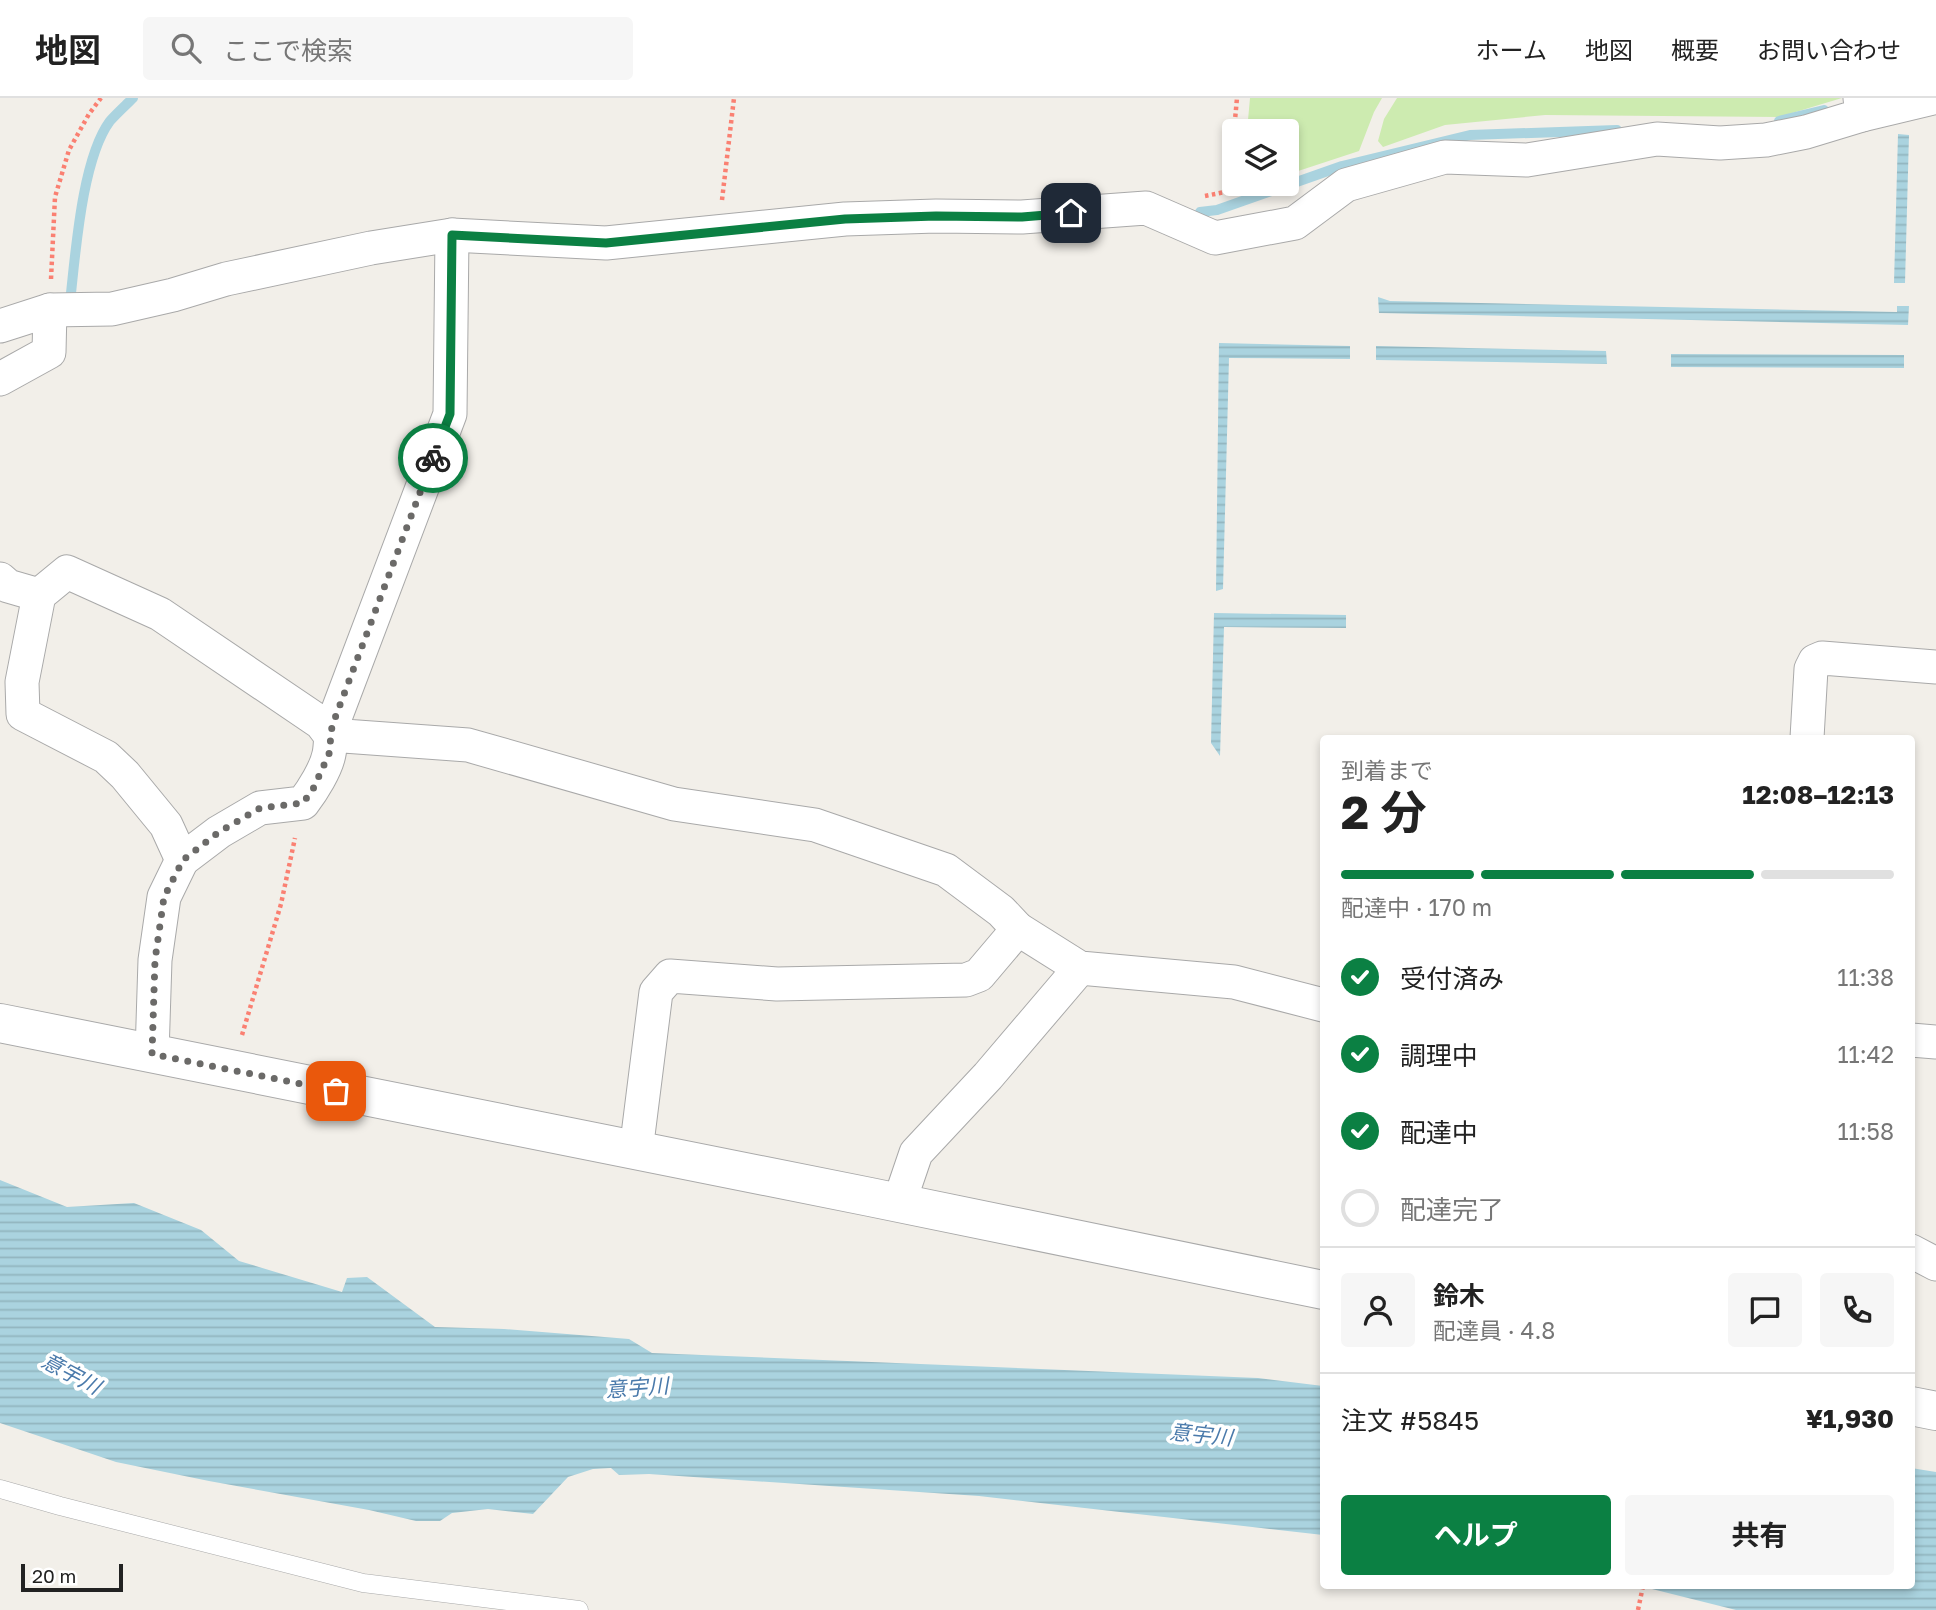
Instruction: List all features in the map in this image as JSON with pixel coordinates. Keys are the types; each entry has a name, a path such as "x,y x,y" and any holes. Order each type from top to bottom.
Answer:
{"street":[{"path":"0,326 50,310 112,309 226,279 371,248 452,235 606,243 845,219 1022,217 1146,208 1215,238 1295,223 1346,185 1445,157 1527,160 1657,139 1720,143 1766,140 1806,132 1861,107 1933,98"},
{"path":"152,1054 155,960 164,897 183,860 219,832 260,808 303,803 313,789 329,754 332,726 450,414 452,235"},
{"path":"0,379 49,352 50,310"},
{"path":"183,860 166,825 106,757 23,715 22,682 39,595 66,572 160,614 320,723 330,735 468,745 674,804 815,825 946,870 1001,911 1018,929 1080,968 1234,982 1320,1004"},
{"path":"0,579 8,586 39,595"},
{"path":"1807,735 1811,669 1815,661 1822,658 1936,667"},
{"path":"636,1151 656,992 670,976 777,984 966,980 979,975 1018,929"},
{"path":"899,1203 916,1153 988,1076 1080,968"},
{"path":"0,1023 1320,1289"},
{"path":"1915,1040 1936,1042"},
{"path":"1915,1253 1936,1264"},
{"path":"1915,1407 1936,1411"}],"lane":[{"path":"0,1489 363,1583 579,1610"}],"path":[{"path":"50,310 55,197 69,150 101,98"},
{"path":"719,232 734,98"},
{"path":"1235,119 1237,98"},
{"path":"1146,208 1222,193"},
{"path":"232,1070 281,904 303,803"},
{"path":"1638,1610 1642,1589"}],"green space":[{"path":"1250,98 1382,98 1359,151 1299,171 1299,119 1248,119"},
{"path":"1397,98 1842,98 1779,117 1545,115 1445,125 1383,147 1378,141 1384,119"}],"water":[{"path":"1898,134 1909,135 1905,283 1894,283"},
{"path":"1378,297 1390,301 1897,312 1897,306 1909,306 1908,325 1379,313"},
{"path":"1219,343 1350,346 1350,359 1229,358 1223,589 1216,591"},
{"path":"1376,346 1606,351 1607,364 1376,360"},
{"path":"1671,354 1904,355 1904,368 1671,367"},
{"path":"1214,613 1346,615 1346,628 1224,627 1220,756 1211,743"},
{"name":"意宇川","path":"0,1180 67,1207 134,1203 201,1230 239,1261 342,1292 347,1278 367,1277 435,1327 504,1329 629,1339 652,1353 1258,1378 1320,1386 1320,1535 979,1496 649,1474 619,1475 611,1468 593,1469 568,1477 533,1514 488,1509 452,1513 440,1521 416,1521 116,1462 0,1423"},
{"path":"1915,1469 1936,1472 1936,1610 1736,1610 1652,1589 1915,1589"}],"waterway":[{"path":"71,293 82,203 93,157 110,121 133,98"},
{"path":"1779,121 1824,110"},
{"path":"1200,212 1217,210 1342,166 1470,135 1617,130"}],"way so far":[{"path":"336,1091 152,1054 155,960 164,897 183,860 219,832 260,808 303,803 313,789 329,754 332,726 433,458"}],"route":[{"path":"433,458 450,414 452,235 606,243 845,219 1022,217 1071,213"}]}
